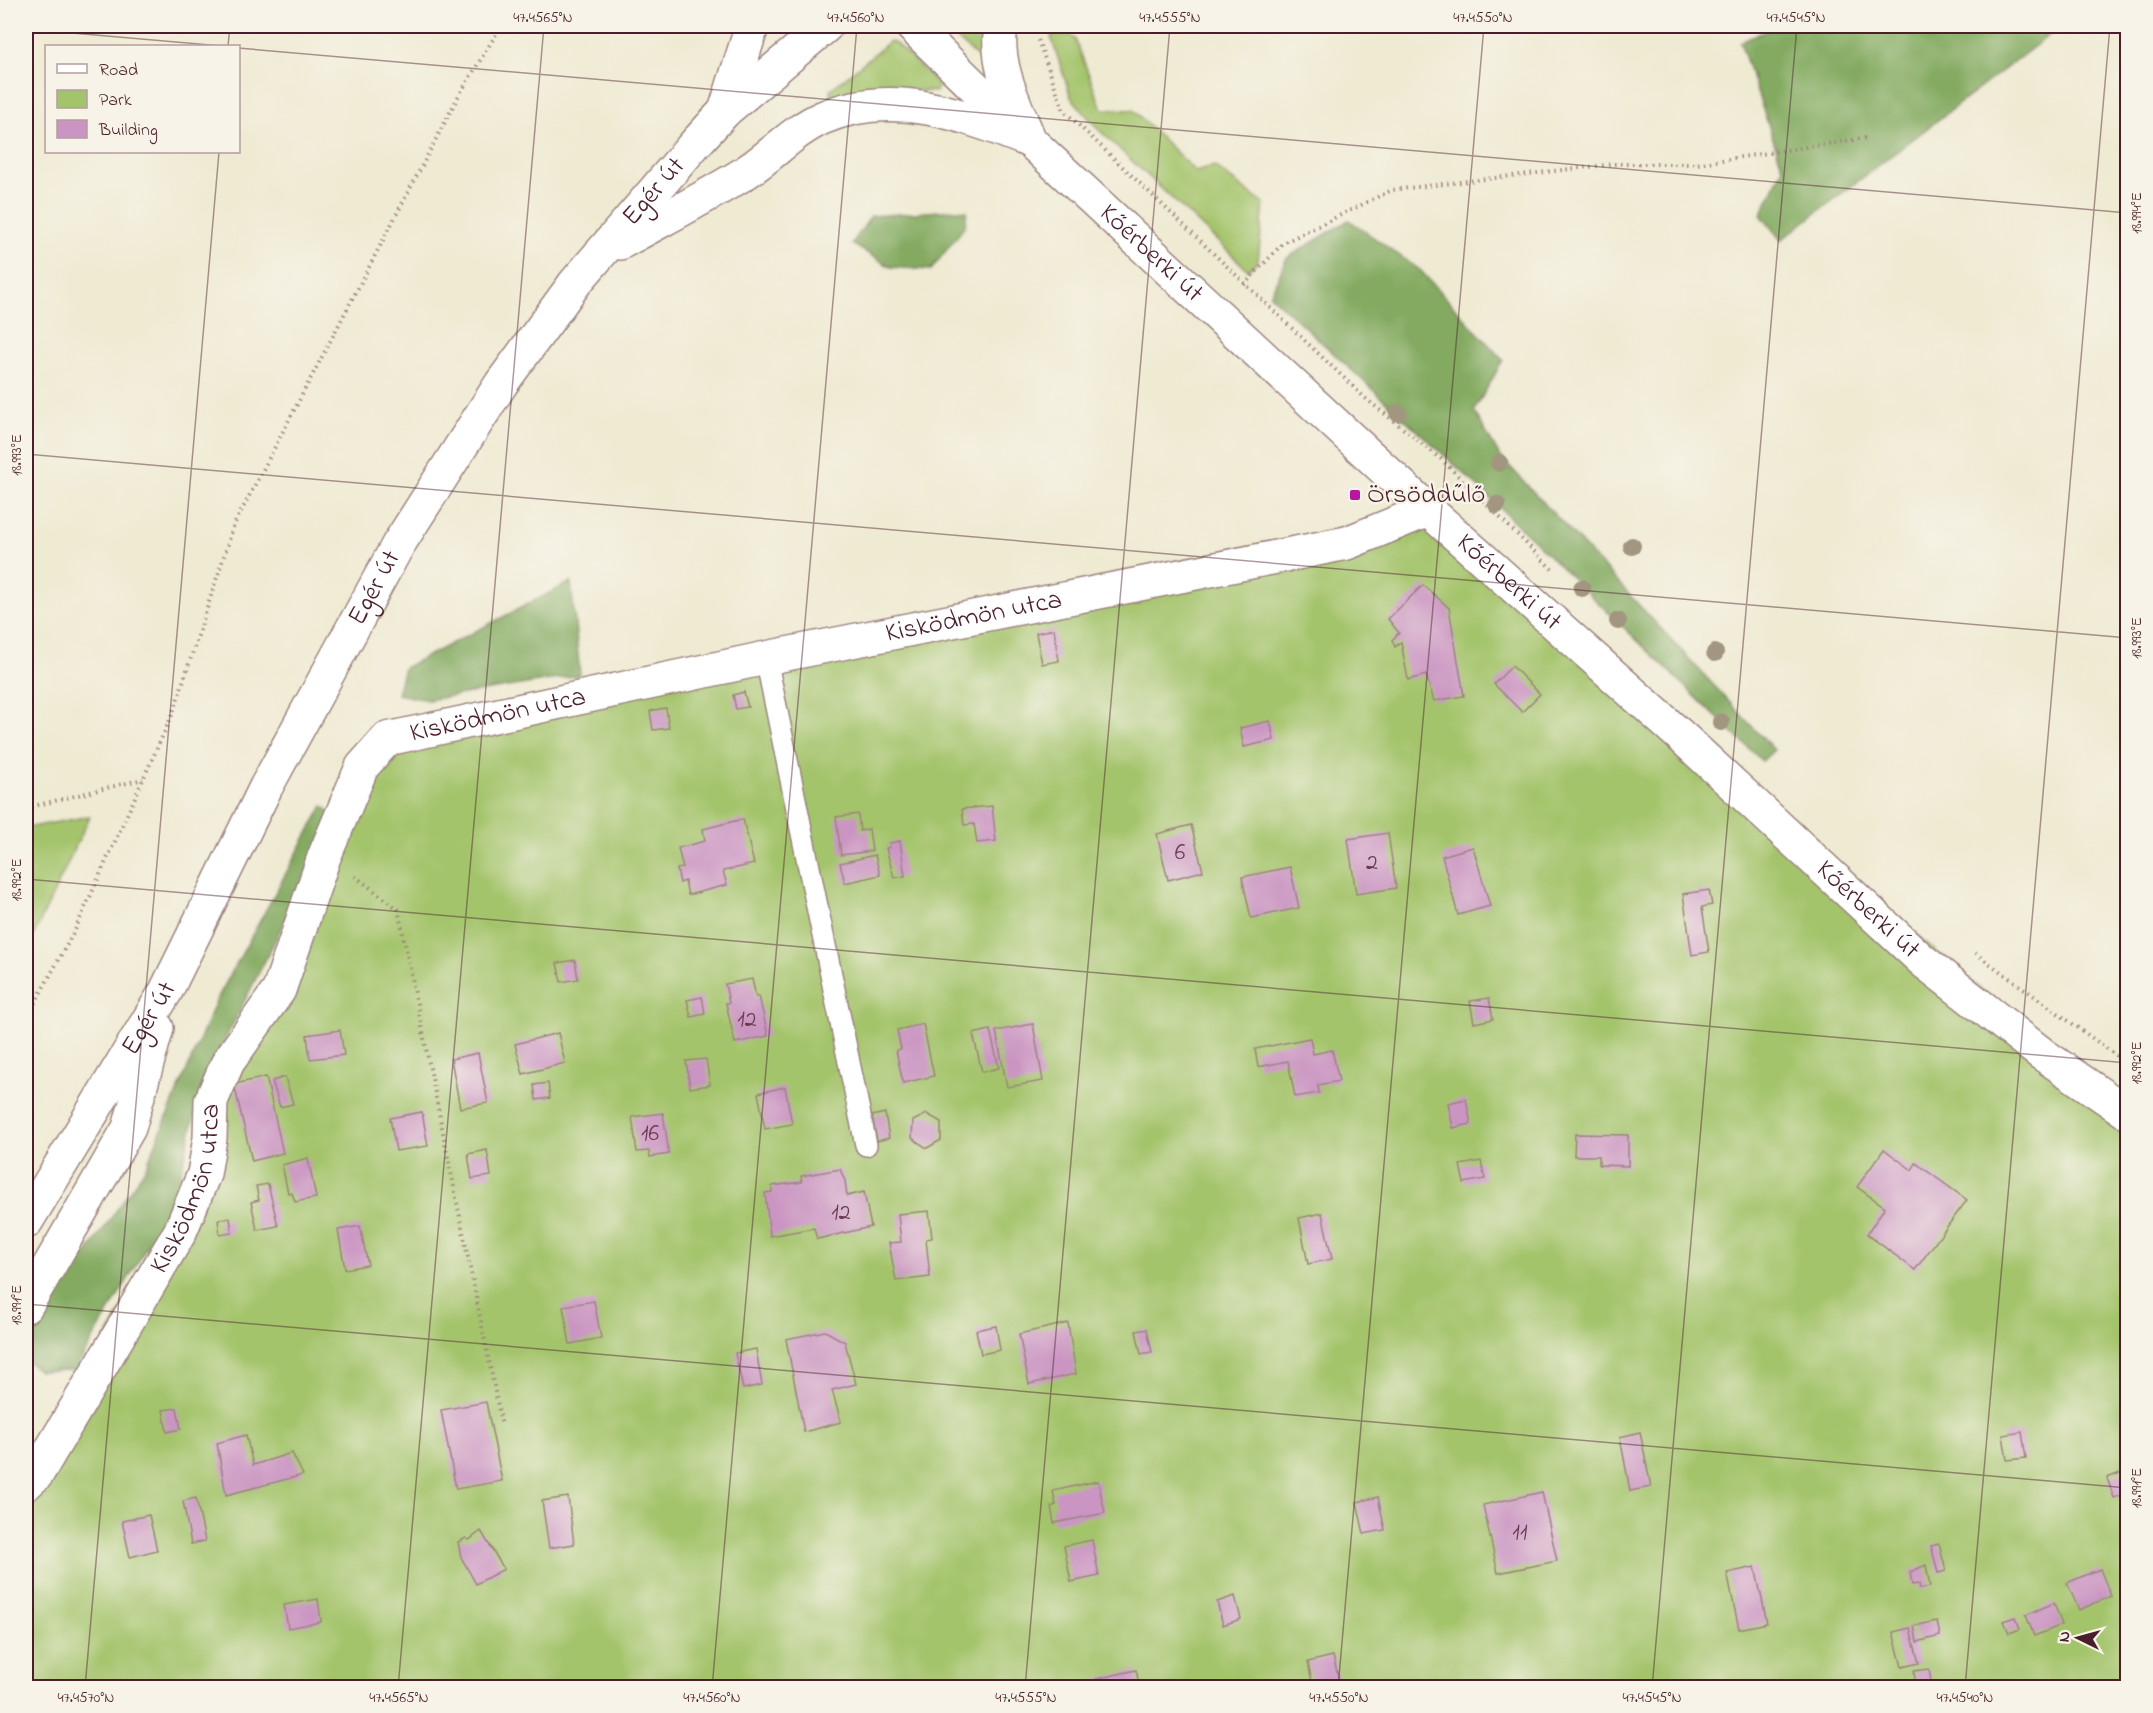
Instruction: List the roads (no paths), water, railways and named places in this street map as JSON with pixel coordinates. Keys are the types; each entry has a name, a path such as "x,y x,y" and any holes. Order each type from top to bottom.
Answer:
{"street":[{"path":"725,111 752,26"},
{"name":"Egér út","path":"26,1222 166,991 266,786 398,545 514,365 575,283 725,111 826,26"},
{"name":"Kőérberki út","path":"912,26 1030,141 1428,510 1683,738 1923,961 2042,1054 2127,1113"},
{"path":"1000,29 1006,81 1030,141"},
{"path":"603,252 742,175 782,142 823,118 875,104 929,107 971,118 1030,141"},
{"name":"Kisködmön utca","path":"26,1484 37,1474 180,1233 204,1174 210,1138 211,1101 228,1062 279,990 324,856 362,767 387,739 766,658 1347,543 1428,510"},
{"path":"26,1306 129,1128 166,991"}],"lane":[{"path":"766,658 866,1144"}],"place":[{"name":"Örsöddűlő","path":"1355,495"}]}
